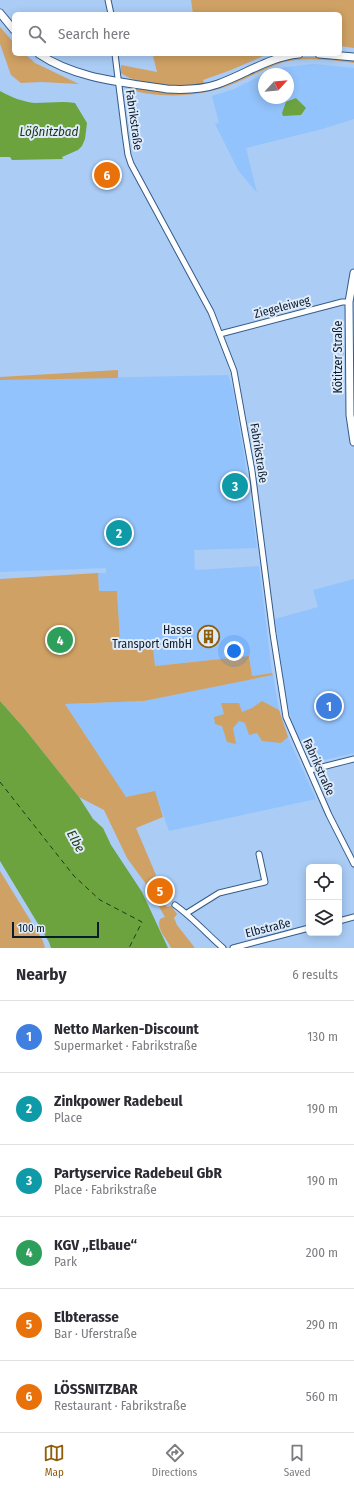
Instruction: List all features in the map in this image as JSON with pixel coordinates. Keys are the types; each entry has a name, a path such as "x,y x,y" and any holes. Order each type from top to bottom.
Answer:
{"street":[{"path":"108,0 111,12"},
{"path":"0,13 12,28"},
{"path":"42,56 56,65 84,75 167,89 193,89 217,84 279,58 289,56"},
{"name":"Fabrikstraße","path":"115,56 128,155 131,164 211,312 234,371 252,471 274,641 286,717 329,815 354,864"},
{"path":"342,56 354,57"},
{"name":"Kötitzer Straße","path":"354,273 349,302 352,399 350,415 354,442"},
{"name":"Ziegeleiweg","path":"220,334 342,302 349,302"},
{"path":"310,770 354,759"},
{"path":"187,913 219,893 265,882 259,854"},
{"path":"176,904 223,948"},
{"path":"342,920 354,917"},
{"name":"Elbstraße","path":"233,948 306,929"}],"shaded area":[{"path":"191,0 354,0 354,48 342,46 342,12 193,12"},
{"path":"0,27 12,41 12,56 27,56 35,63 79,84 42,82 21,83 11,75 0,44"},
{"path":"153,56 263,56 203,80 204,84 184,86 150,84 129,78 121,73 121,65 157,72"},
{"path":"298,57 326,58 354,60 354,63 319,59 301,59 284,62 268,68 260,68"},
{"path":"314,64 354,68 354,119 322,129 246,148 257,193 238,170 215,124 219,123 212,96 234,89 258,77 258,104 294,104 294,68 282,68"},
{"path":"258,69 258,72 237,82 206,92 166,95 128,89 133,88 171,93 186,93"},
{"path":"118,370 118,378 0,380 0,377"},
{"path":"228,375 233,390 244,455 257,548 194,550 195,570 259,566 272,673 252,676 249,656 155,666 120,641 117,591 99,591 98,573 106,573 106,568 0,572 0,380"},
{"path":"98,573 99,591 117,591 120,641 152,639 155,666 249,656 252,676 272,673 273,675 144,701 65,704 126,797 155,791 163,817 136,828 156,875 152,879 167,907 171,906 177,914 174,918 177,925 195,948 171,948 159,927 160,919 165,917 155,900 146,892 146,884 127,858 104,810 79,797 24,728 0,701 0,579"},
{"path":"354,579 354,753 311,763 294,729 286,700 275,619 318,607 313,590"},
{"path":"273,675 279,710 288,737 316,799 169,831 155,792 126,797 65,704 144,701"},
{"path":"262,701 279,710 288,737 281,743 262,741 257,733 249,735 245,723 239,721 233,728 236,744 227,742 222,726 215,724 214,717 224,714 221,703 239,703 242,712 252,708"},
{"path":"0,871 43,941 45,948 0,948"}],"water":[{"name":"Lößnitzbad","path":"0,91 17,99 35,103 75,103 87,123 85,139 82,146 78,150 62,157 63,159 12,160 10,157 0,157"},
{"path":"296,98 306,108 301,115 283,116 282,113 285,104 294,104 294,99"},
{"name":"Elbe","path":"0,701 24,728 79,797 93,819 103,828 111,845 142,892 168,948 51,948 49,942 0,861"}],"ferry route":[{"path":"0,782 74,876 100,900 142,922 129,948"}],"place":[{"name":"LÖSSNITZBAR","path":"107,175"},
{"name":"Partyservice Radebeul GbR","path":"235,486"},
{"name":"Zinkpower Radebeul","path":"119,533"},
{"name":"Hasse Transport GmbH","path":"208,637"},
{"name":"KGV „Elbaue“","path":"60,640"},
{"name":"Netto Marken-Discount","path":"329,706"},
{"name":"Elbterasse","path":"160,891"}]}
